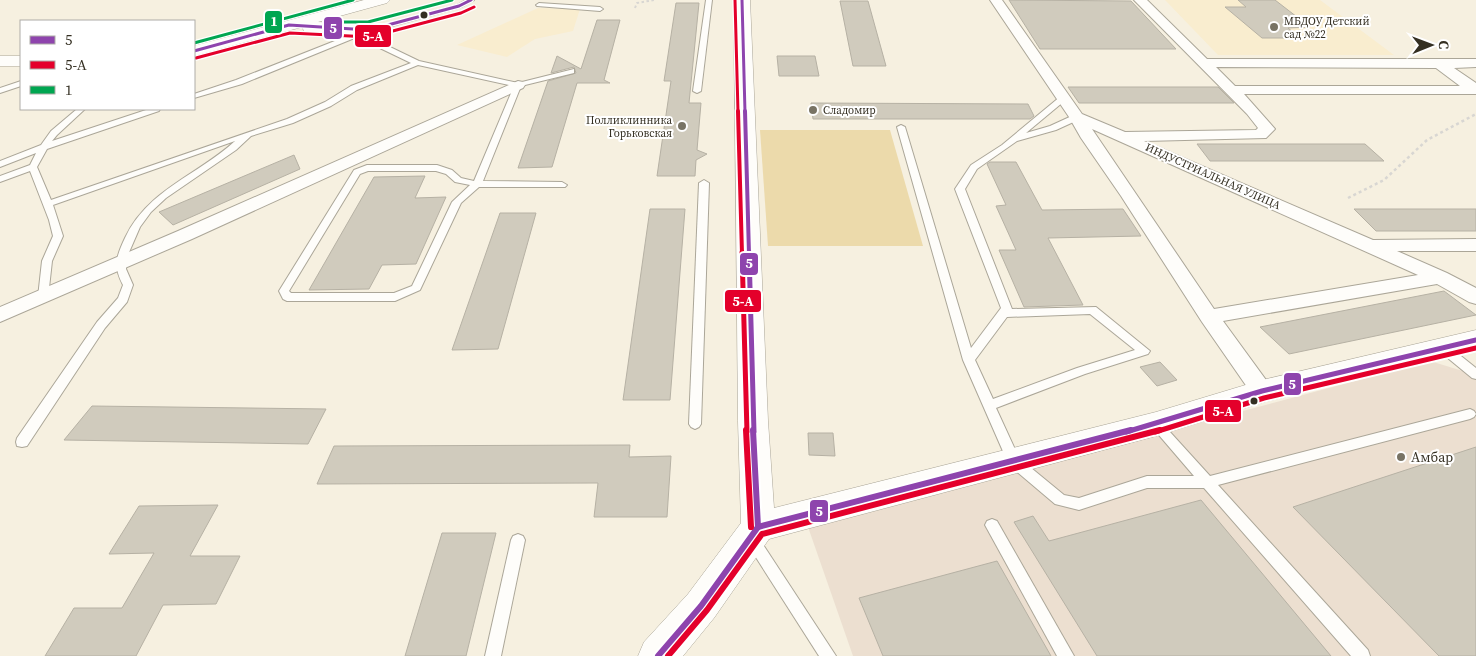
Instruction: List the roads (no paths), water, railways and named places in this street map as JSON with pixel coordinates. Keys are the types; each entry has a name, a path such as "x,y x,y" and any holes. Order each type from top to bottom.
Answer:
{"street":[{"path":"195,50 382,0"},
{"path":"658,656 701,606 754,532 748,183 742,0"},
{"path":"996,0 1077,117 1089,138 1130,196 1209,317 1262,391"},
{"path":"1123,136 1260,135 1267,130 1252,111 1140,0"},
{"path":"288,26 363,32"},
{"path":"0,61 20,61"},
{"path":"1202,63 1439,64 1476,62"},
{"path":"1439,64 1476,90"},
{"path":"0,315 120,264 518,85"},
{"path":"1230,90 1476,90"},
{"name":"ИНДУСТРИАЛЬНАЯ УЛИЦА","path":"1077,117 1368,244 1476,297"},
{"path":"1368,244 1476,245"},
{"path":"1209,317 1440,278"},
{"path":"754,532 1156,424 1262,391 1476,340"}],"lane":[{"path":"195,96 239,82 363,32 459,6 471,0"},
{"path":"697,92 709,0"},
{"path":"539,5 600,9"},
{"path":"363,32 417,63 518,85 571,71"},
{"path":"48,204 290,121 328,104 354,88 417,63"},
{"path":"0,91 20,83"},
{"path":"518,85 477,184 457,202 416,288 395,297 287,297 284,291 357,172 367,168 437,168 448,172 458,180 477,184 562,185"},
{"path":"969,360 1007,308 960,189 974,167 1013,140 1064,98"},
{"path":"0,179 33,167 54,133 80,110"},
{"path":"0,164 153,110"},
{"path":"1013,140 1053,128 1077,117"},
{"path":"901,127 969,360 1014,461 1060,500 1079,504 1147,482 1208,482 1470,414"},
{"path":"22,442 101,326 123,299 128,285 120,264 128,239 142,215 156,199 202,170 248,134"},
{"path":"33,167 58,236 47,261 43,297"},
{"path":"695,424 704,183"},
{"path":"990,405 1081,371 1144,351 1092,310 1004,313"},
{"path":"1442,347 1476,375"},
{"path":"1156,424 1362,656"},
{"path":"992,525 1066,656"},
{"path":"754,532 828,656"},
{"path":"493,656 518,540"}],"place":[{"name":"МБДОУ Детский сад №22","path":"1274,27"},
{"name":"Сладомир","path":"813,110"},
{"name":"Полликлинника Горьковская","path":"682,126"},
{"name":"Амбар","path":"1401,457"}]}
